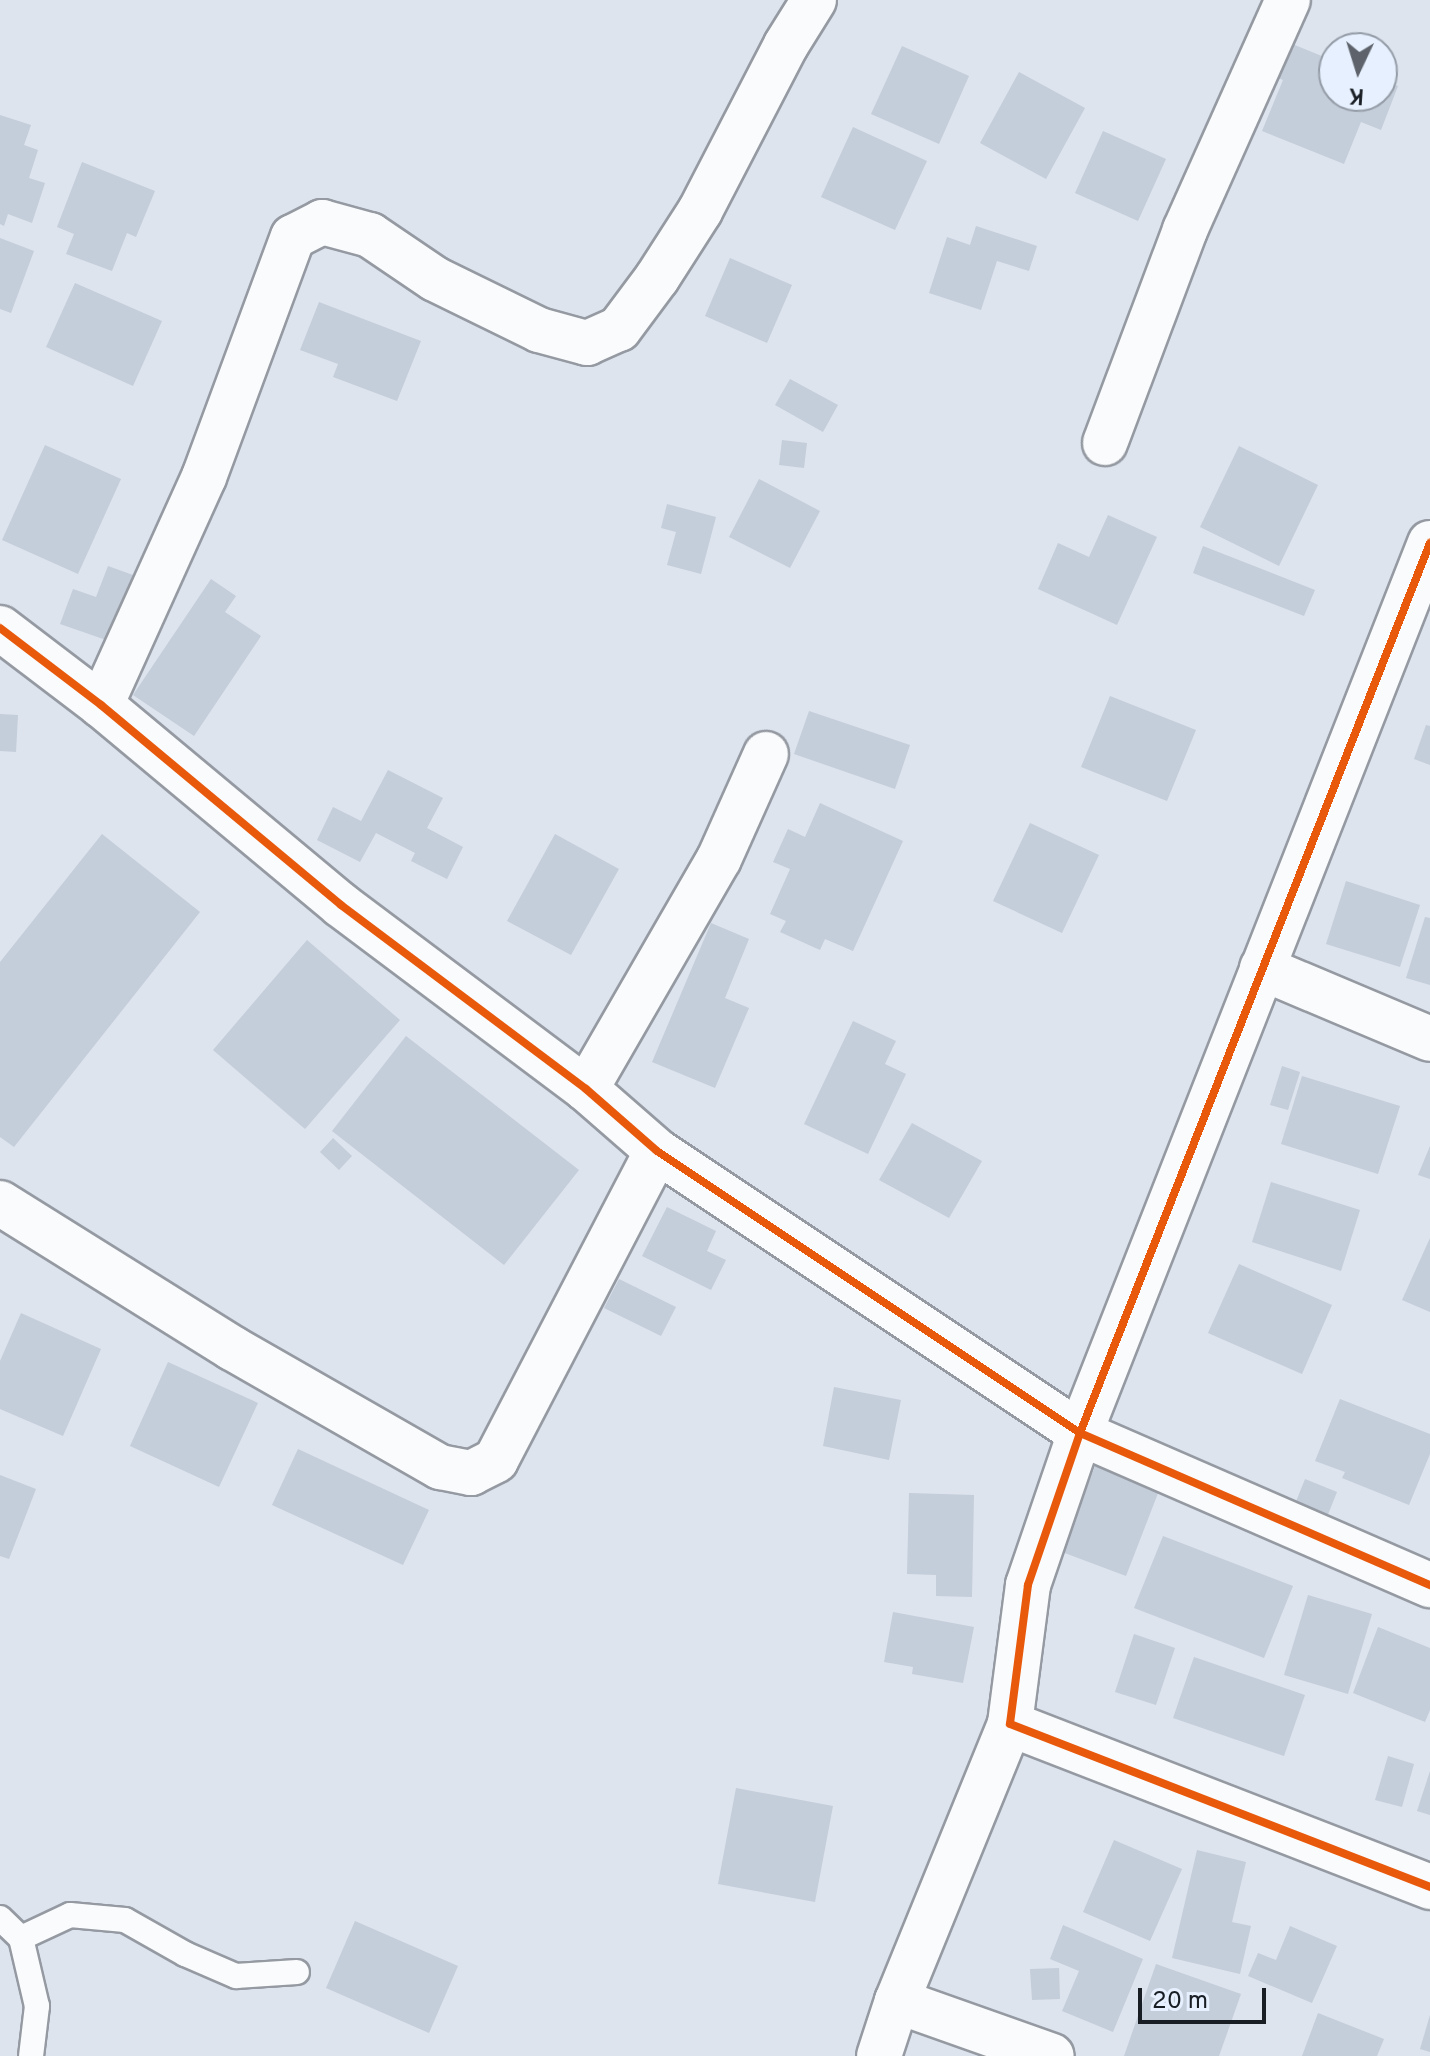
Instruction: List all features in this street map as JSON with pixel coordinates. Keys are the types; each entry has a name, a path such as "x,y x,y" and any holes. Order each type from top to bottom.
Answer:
{"street":[{"path":"101,705 204,477 293,237 322,222 370,235 435,279 539,330 587,343 619,329 657,278 700,211 786,45 814,0"},
{"path":"1105,443 1185,230 1288,0"},
{"path":"879,2056 897,2001 1010,1724 1028,1585 1080,1433 1430,543"},
{"path":"0,628 101,705 341,905 586,1089 657,1151 1080,1433 1430,1585"},
{"path":"586,1089 719,859 766,754"},
{"path":"1262,968 1430,1039"},
{"path":"0,1203 232,1348 440,1467 471,1473 496,1460 657,1151"},
{"path":"1010,1724 1430,1887"},
{"path":"897,2001 1052,2056"}],"lane":[{"path":"21,1938 70,1915 125,1920 185,1954 236,1976 297,1972"},
{"path":"0,1918 21,1938 37,2006 31,2056"}],"building":[{"path":"1280,39 1318,54 1318,112 1388,112 1381,130 1361,122 1344,164 1262,131 1283,80 1266,73"},
{"path":"902,46 969,76 939,144 871,114"},
{"path":"1019,72 1085,108 1046,179 980,143"},
{"path":"0,115 31,125 24,145 38,150 29,178 45,183 32,223 8,214 4,226 0,224"},
{"path":"853,127 927,161 895,230 821,197"},
{"path":"1103,131 1166,159 1138,221 1075,193"},
{"path":"82,162 155,191 136,237 127,233 112,271 66,254 74,234 57,227"},
{"path":"976,226 1037,246 1029,271 997,261 981,310 929,293 947,237 970,245"},
{"path":"0,238 34,251 11,313 0,309"},
{"path":"730,258 792,285 767,343 705,316"},
{"path":"75,283 162,321 133,386 46,347"},
{"path":"319,302 421,341 397,401 333,377 338,364 300,350"},
{"path":"790,379 838,405 823,432 775,405"},
{"path":"782,440 807,443 804,468 779,465"},
{"path":"45,445 121,479 78,574 2,540"},
{"path":"1239,446 1318,485 1279,566 1200,527"},
{"path":"759,479 820,511 790,568 729,537"},
{"path":"667,504 716,517 701,574 667,565 676,532 661,528"},
{"path":"1108,515 1157,537 1117,625 1038,589 1058,543 1089,557"},
{"path":"1203,546 1315,590 1304,616 1193,573"},
{"path":"108,566 133,575 109,641 60,624 73,589 96,597"},
{"path":"211,579 236,596 225,612 261,636 194,736 133,695"},
{"path":"1110,696 1196,730 1167,801 1081,767"},
{"path":"809,711 910,745 895,789 794,754"},
{"path":"0,714 18,715 16,752 0,751"},
{"path":"1426,725 1430,726 1430,765 1414,759"},
{"path":"388,770 443,798 427,828 463,847 447,879 411,861 415,853 376,833 360,862 317,840 333,807 361,821"},
{"path":"820,803 903,841 853,951 825,939 820,950 780,932 786,921 770,914 790,869 773,862 788,829 805,837"},
{"path":"1030,823 1099,855 1062,933 993,901"},
{"path":"102,834 200,912 14,1147 0,1137 0,962"},
{"path":"555,834 619,869 571,955 507,921"},
{"path":"1346,881 1420,905 1400,967 1326,944"},
{"path":"1425,917 1430,918 1430,985 1406,978"},
{"path":"711,923 749,939 725,998 749,1008 715,1088 652,1062"},
{"path":"307,940 400,1020 305,1129 213,1050"},
{"path":"853,1021 896,1041 885,1064 906,1074 868,1154 804,1124"},
{"path":"406,1036 579,1170 504,1265 332,1131"},
{"path":"1282,1066 1300,1072 1288,1110 1270,1105"},
{"path":"1302,1076 1400,1106 1378,1174 1281,1144"},
{"path":"912,1123 982,1161 949,1218 879,1180"},
{"path":"333,1138 352,1156 339,1170 320,1152"},
{"path":"1430,1146 1430,1179 1418,1175"},
{"path":"1271,1182 1360,1210 1341,1271 1252,1242"},
{"path":"667,1207 716,1231 707,1251 726,1260 711,1290 642,1256"},
{"path":"1430,1238 1430,1312 1402,1300"},
{"path":"1239,1264 1332,1305 1302,1374 1208,1333"},
{"path":"619,1279 676,1307 661,1336 604,1308"},
{"path":"21,1313 101,1349 63,1436 0,1409 0,1361"},
{"path":"168,1362 258,1403 219,1487 130,1446"},
{"path":"834,1387 901,1400 889,1460 823,1446"},
{"path":"1340,1399 1430,1434 1430,1454 1409,1505 1342,1478 1345,1472 1315,1461"},
{"path":"298,1449 429,1510 403,1565 272,1505"},
{"path":"1096,1464 1160,1488 1126,1576 1062,1552"},
{"path":"0,1475 36,1489 9,1559 0,1556"},
{"path":"1305,1479 1337,1492 1325,1522 1293,1509"},
{"path":"909,1493 974,1495 972,1597 936,1596 936,1575 907,1574"},
{"path":"1163,1536 1293,1586 1264,1658 1134,1608"},
{"path":"1308,1595 1372,1614 1348,1694 1284,1675"},
{"path":"893,1612 974,1627 963,1683 912,1674 913,1667 884,1662"},
{"path":"1378,1627 1430,1648 1430,1710 1425,1722 1353,1693"},
{"path":"1134,1634 1175,1648 1156,1705 1115,1692"},
{"path":"1194,1657 1305,1695 1284,1756 1173,1718"},
{"path":"1388,1756 1414,1764 1402,1807 1375,1800"},
{"path":"1430,1771 1430,1815 1417,1811"},
{"path":"736,1788 833,1806 815,1902 718,1884"},
{"path":"1114,1840 1182,1869 1150,1941 1083,1912"},
{"path":"1197,1850 1246,1862 1232,1922 1251,1926 1240,1974 1172,1958"},
{"path":"355,1921 458,1966 429,2033 326,1988"},
{"path":"1063,1925 1143,1959 1113,2032 1062,2011 1079,1971 1050,1959"},
{"path":"1290,1926 1337,1946 1312,2003 1248,1976 1258,1953 1276,1960"},
{"path":"1156,1964 1241,1994 1219,2056 1124,2056"},
{"path":"1059,1968 1060,1999 1032,2000 1030,1969"},
{"path":"1318,2013 1384,2039 1377,2056 1302,2056"},
{"path":"1430,2015 1430,2052 1420,2049"}],"cycle path":[{"path":"1430,543 1080,1433 1028,1585 1010,1724 1430,1887"},
{"path":"0,628 101,705 341,905 586,1089 657,1151 1080,1433 1430,1585"}]}
